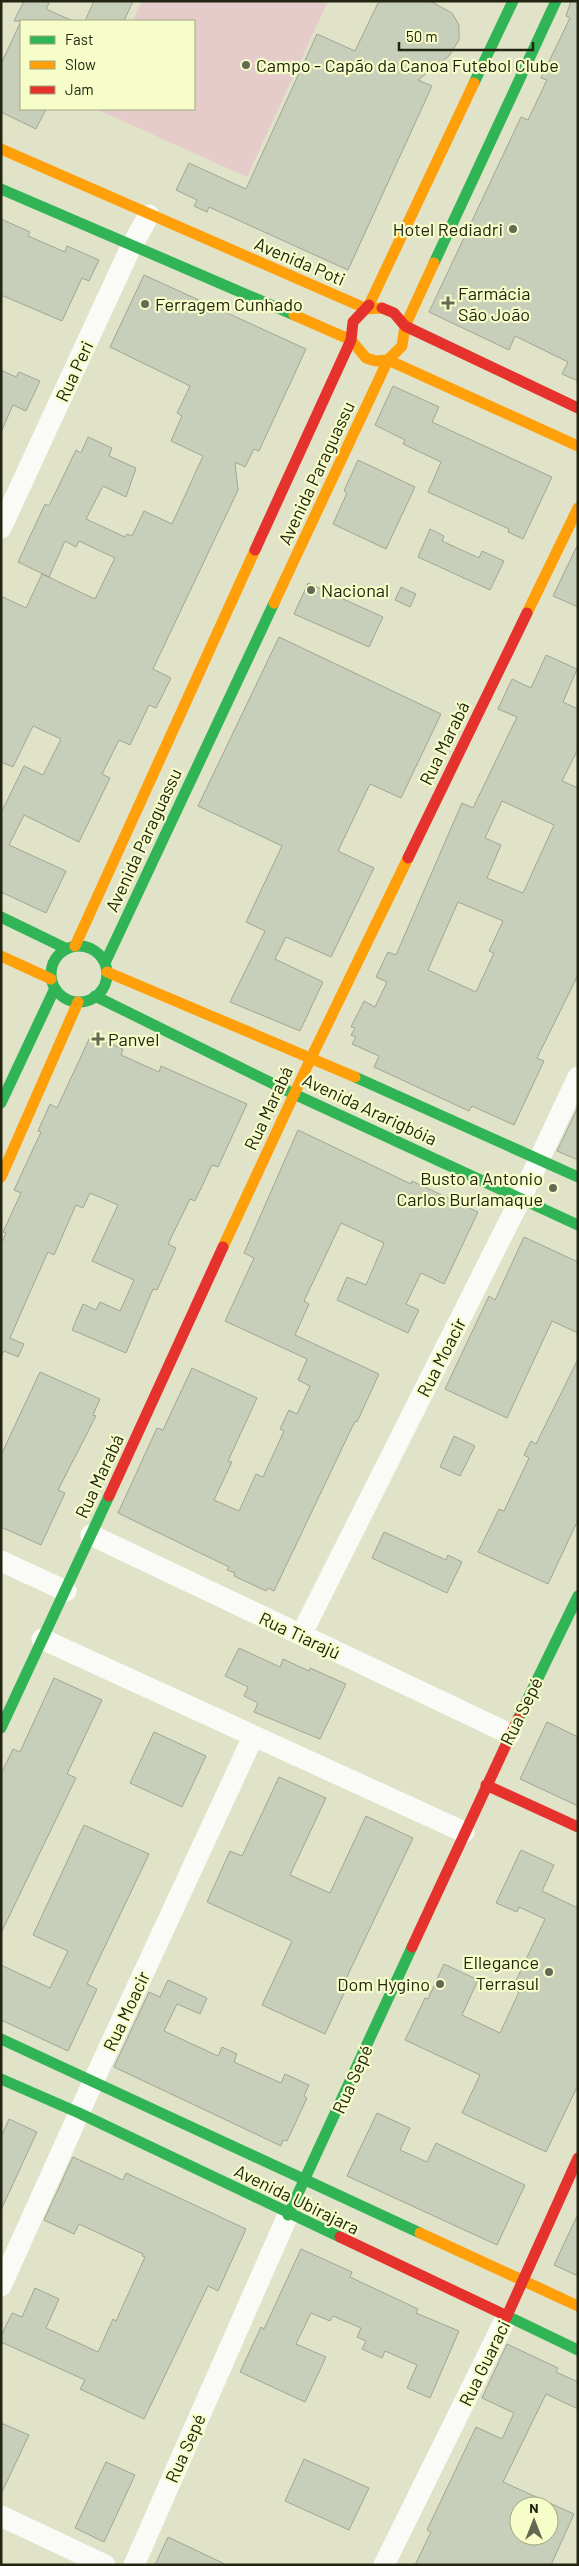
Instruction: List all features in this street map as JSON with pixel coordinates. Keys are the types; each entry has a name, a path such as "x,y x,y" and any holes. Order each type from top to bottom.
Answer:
{"main road":[{"name":"Avenida Paraguassu","path":"71,947 351,340 353,322 367,309 513,1"},
{"name":"Avenida Paraguassu","path":"106,967 388,360 403,346 406,336 405,326 556,1"},
{"name":"Avenida Poti","path":"1,149 367,309 378,306 390,309 399,316 405,326 578,408"},
{"path":"1,189 131,247 351,340 356,351 366,359 377,362 388,360 578,446"},
{"name":"Rua Marabá","path":"1,1728 311,1058 578,508"},
{"path":"1,917 71,947 93,950 106,967 102,989 96,996 78,1002 61,995 53,984 1,956"},
{"path":"1,1103 53,984 54,961 71,947"},
{"name":"Avenida Ararigbóia","path":"106,967 578,1177"},
{"name":"Avenida Ararigbóia","path":"96,996 294,1094 578,1225"},
{"path":"1,1177 78,1002"},
{"name":"Rua Sepé","path":"288,2215 486,1785 578,1596"},
{"path":"486,1785 578,1827"},
{"name":"Avenida Ubirajara","path":"1,2039 578,2306"},
{"name":"Avenida Ubirajara","path":"1,2079 79,2113 288,2215 578,2350"},
{"name":"Rua Guaraci","path":"506,2318 578,2158"}],"street":[{"name":"Rua Peri","path":"1,528 131,247 150,215"},
{"name":"Rua Moacir","path":"301,1635 521,1198 578,1077"},
{"name":"Rua Tiarajú","path":"90,1535 510,1734"},
{"path":"1,1561 66,1591"},
{"path":"42,1639 464,1832"},
{"name":"Rua Moacir","path":"1,2286 253,1736"},
{"name":"Rua Sepé","path":"134,2565 288,2215"},
{"name":"Rua Guaraci","path":"384,2565 506,2318"},
{"path":"1,2516 106,2565"}],"shaded area":[{"name":"Campo - Capão da Canoa Futebol Clube","path":"142,1 328,1 247,177 98,110 195,110 195,20 133,20"}],"building":[{"path":"24,1 50,1 46,9 71,20 20,20 14,21"},
{"path":"94,1 133,1 124,20 85,20"},
{"path":"379,1 430,1 452,13 459,25 459,40 449,56 418,80 432,86 348,270 209,207 207,212 194,206 197,200 176,190 189,163 246,189 317,34 355,51"},
{"path":"571,1 578,1 578,381 562,374 568,362 515,336 509,350 429,312 521,117 528,120 547,80 541,78 570,18 566,16"},
{"path":"20,23 20,110 46,110 36,129 1,112 1,64"},
{"path":"1,219 30,232 28,236 65,252 67,246 99,260 89,281 82,278 62,321 1,295"},
{"path":"144,275 306,349 259,451 254,449 245,467 235,462 238,490 153,669 171,678 156,708 149,705 130,745 119,740 102,774 110,778 79,842 24,815 9,845 66,871 46,913 1,892 1,813 24,766 43,775 61,739 33,726 13,767 1,762 1,596 26,608 42,574 95,599 115,558 79,541 76,547 65,541 49,577 18,562 45,504 49,506 76,450 81,453 88,437 112,448 109,456 136,468 126,497 103,486 86,519 125,537 127,534 132,536 144,511 172,524 203,456 171,441 182,416 177,413 190,386 110,347"},
{"path":"1,370 16,377 19,372 40,381 26,411 13,405 1,432"},
{"path":"393,386 439,407 432,422 552,477 523,539 508,532 509,529 428,492 441,462 403,444 405,440 375,425"},
{"path":"358,460 415,487 386,549 333,524 347,493 344,491"},
{"path":"430,529 444,536 442,541 479,558 482,551 504,561 490,590 418,557"},
{"path":"578,544 578,607 553,596"},
{"path":"308,583 383,617 369,647 294,614"},
{"path":"401,587 416,594 410,607 395,600"},
{"path":"279,637 441,714 401,798 370,784 338,851 374,868 331,957 286,937 275,959 323,982 300,1031 230,1002 265,931 246,922 282,846 198,806"},
{"path":"546,655 577,669 563,702 578,709 578,749 562,781 578,788 578,975 537,1058 544,1061 514,1125 472,1106 469,1111 374,1067 379,1056 352,1044 356,1037 351,1035 355,1028 351,1027 364,1001 375,1007 387,982 376,977 388,952 396,955 462,803 473,808 517,717 498,709 512,679 531,688","holes":["502,801 554,825 523,893 487,878 501,845 485,838","458,902 503,921 489,951 494,953 476,992 428,970"]},
{"path":"91,1035 123,1049 121,1055 159,1072 161,1066 247,1104 218,1167 212,1165 195,1201 190,1199 168,1244 176,1248 157,1290 153,1289 126,1353 72,1330 83,1304 96,1310 100,1302 120,1311 134,1280 92,1261 118,1205 90,1193 83,1208 76,1205 54,1255 48,1252 30,1292 10,1338 24,1344 18,1357 4,1351 1,1357 1,1244 6,1233 3,1232 21,1193 14,1190 41,1132 38,1131 50,1104 57,1108"},
{"path":"578,1107 578,1160 557,1151"},
{"path":"298,1130 411,1184 412,1181 478,1212 444,1284 421,1273 406,1304 419,1310 408,1333 337,1300 347,1277 366,1285 384,1243 341,1223 304,1301 309,1304 295,1335 379,1374 274,1591 268,1588 266,1591 234,1576 235,1573 227,1570 229,1567 118,1513 157,1428 163,1430 192,1368 257,1398 228,1461 232,1462 214,1500 239,1511 256,1474 263,1477 284,1431 280,1429 289,1410 297,1414 310,1386 298,1380 307,1359 225,1321 254,1258 244,1253"},
{"path":"524,1237 578,1262 578,1333 552,1321 507,1418 445,1389 489,1296 495,1300"},
{"path":"578,1359 578,1520 548,1584 478,1552 499,1509 504,1511 529,1458 524,1455 531,1441 536,1444"},
{"path":"40,1372 100,1399 93,1415 96,1416 58,1490 65,1493 41,1545 1,1527 1,1455"},
{"path":"454,1436 475,1446 460,1476 440,1467"},
{"path":"384,1532 446,1560 448,1555 462,1562 447,1593 372,1558"},
{"path":"239,1648 280,1667 283,1659 309,1671 310,1668 346,1684 320,1739 254,1712 258,1703 244,1696 248,1687 225,1676"},
{"path":"54,1678 102,1700 67,1774 76,1778 1,1933 1,1774 13,1749 20,1752"},
{"path":"547,1722 578,1737 578,1806 520,1779"},
{"path":"154,1732 206,1756 182,1807 130,1783"},
{"path":"279,1777 326,1798 290,1875 330,1893 366,1816 413,1838 343,1985 347,1987 325,2034 262,2005 292,1941 207,1902 230,1851 242,1856"},
{"path":"84,1825 149,1854 87,1984 97,1989 68,2051 1,2020 1,1965 50,1988 68,1951 33,1935"},
{"path":"521,1850 554,1865 542,1891 578,1908 578,2085 546,2152 462,2113 480,2075 405,2040 425,1998 428,1999 444,1964 478,1980 462,2015 500,2033 519,1992 512,1989 545,1919 519,1907 517,1912 496,1903"},
{"path":"168,1980 207,1998 200,2014 177,2004 164,2031 218,2056 222,2047 237,2054 234,2062 281,2083 285,2074 309,2085 304,2096 307,2098 287,2141 283,2140 281,2146 114,2067 149,1992 160,1997"},
{"path":"377,2113 410,2128 400,2150 427,2162 436,2143 525,2185 497,2245 347,2176"},
{"path":"9,2119 37,2132 1,2210 1,2137"},
{"path":"73,2157 123,2180 126,2173 246,2229 218,2291 208,2286 144,2419 80,2389 85,2380 1,2342 1,2336 12,2313 22,2317 35,2288 59,2299 46,2328 98,2352 113,2319 116,2321 145,2257 142,2256 143,2254 79,2224 74,2234 44,2220"},
{"path":"578,2214 578,2276 554,2265"},
{"path":"301,2249 352,2272 350,2277 418,2309 416,2313 459,2331 430,2398 407,2388 417,2365 385,2351 382,2358 362,2349 366,2341 357,2337 361,2328 333,2316 330,2321 311,2313 296,2344 326,2357 305,2402 240,2372 261,2327 264,2329"},
{"path":"507,2344 558,2368 556,2372 578,2382 578,2409 546,2394 503,2482 534,2496 509,2496 509,2546 559,2546 559,2507 574,2514 551,2565 415,2565 431,2532 427,2530 476,2427 502,2439 514,2413 482,2398"},
{"path":"1,2423 29,2435 1,2494"},
{"path":"304,2459 369,2488 349,2530 285,2501"},
{"path":"106,2462 135,2475 104,2542 75,2528"},
{"path":"168,2537 227,2565 155,2565"}],"traffic: fast":[{"path":"474,83 513,1"},
{"path":"434,263 556,1"},
{"path":"1,189 294,315"},
{"path":"105,963 274,603"},
{"path":"1,917 67,949"},
{"path":"79,946 90,948 99,954 105,963 107,974 105,985 99,994 90,1000 79,1002 68,1000 59,994 53,985 51,974 53,963 59,954 68,948 79,946"},
{"path":"1,1103 55,988"},
{"path":"95,996 294,1094 578,1225"},
{"path":"355,1077 578,1177"},
{"path":"1,1728 109,1496"},
{"path":"518,1719 578,1596"},
{"path":"288,2215 412,1947"},
{"path":"1,2039 420,2233"},
{"path":"1,2079 79,2113 340,2237"},
{"path":"507,2316 578,2350"}],"traffic: slow":[{"path":"369,305 474,83"},
{"path":"1,149 367,309 382,308"},
{"path":"274,603 388,360 402,346 405,326 434,263"},
{"path":"294,315 351,340 366,358 376,361 388,360 578,446"},
{"path":"527,613 578,508"},
{"path":"75,946 255,550"},
{"path":"223,1247 311,1058 408,858"},
{"path":"1,956 51,979"},
{"path":"107,972 355,1077"},
{"path":"1,1177 78,1002"},
{"path":"420,2233 578,2306"}],"traffic: jam":[{"path":"255,550 351,340 353,322 369,305"},
{"path":"382,308 394,313 405,326 578,408"},
{"path":"408,858 527,613"},
{"path":"109,1496 223,1247"},
{"path":"412,1947 518,1719"},
{"path":"486,1785 578,1827"},
{"path":"506,2318 578,2158"},
{"path":"340,2237 507,2316"}],"place":[{"name":"Campo - Capão da Canoa Futebol Clube","path":"246,65"},
{"name":"Hotel Rediadri","path":"513,229"},
{"name":"Farmácia São João","path":"448,303"},
{"name":"Ferragem Cunhado","path":"145,304"},
{"name":"Nacional","path":"311,590"},
{"name":"Panvel","path":"98,1039"},
{"name":"Busto a Antonio Carlos Burlamaque","path":"553,1188"},
{"name":"Ellegance Terrasul","path":"549,1972"},
{"name":"Dom Hygino","path":"440,1984"}]}
